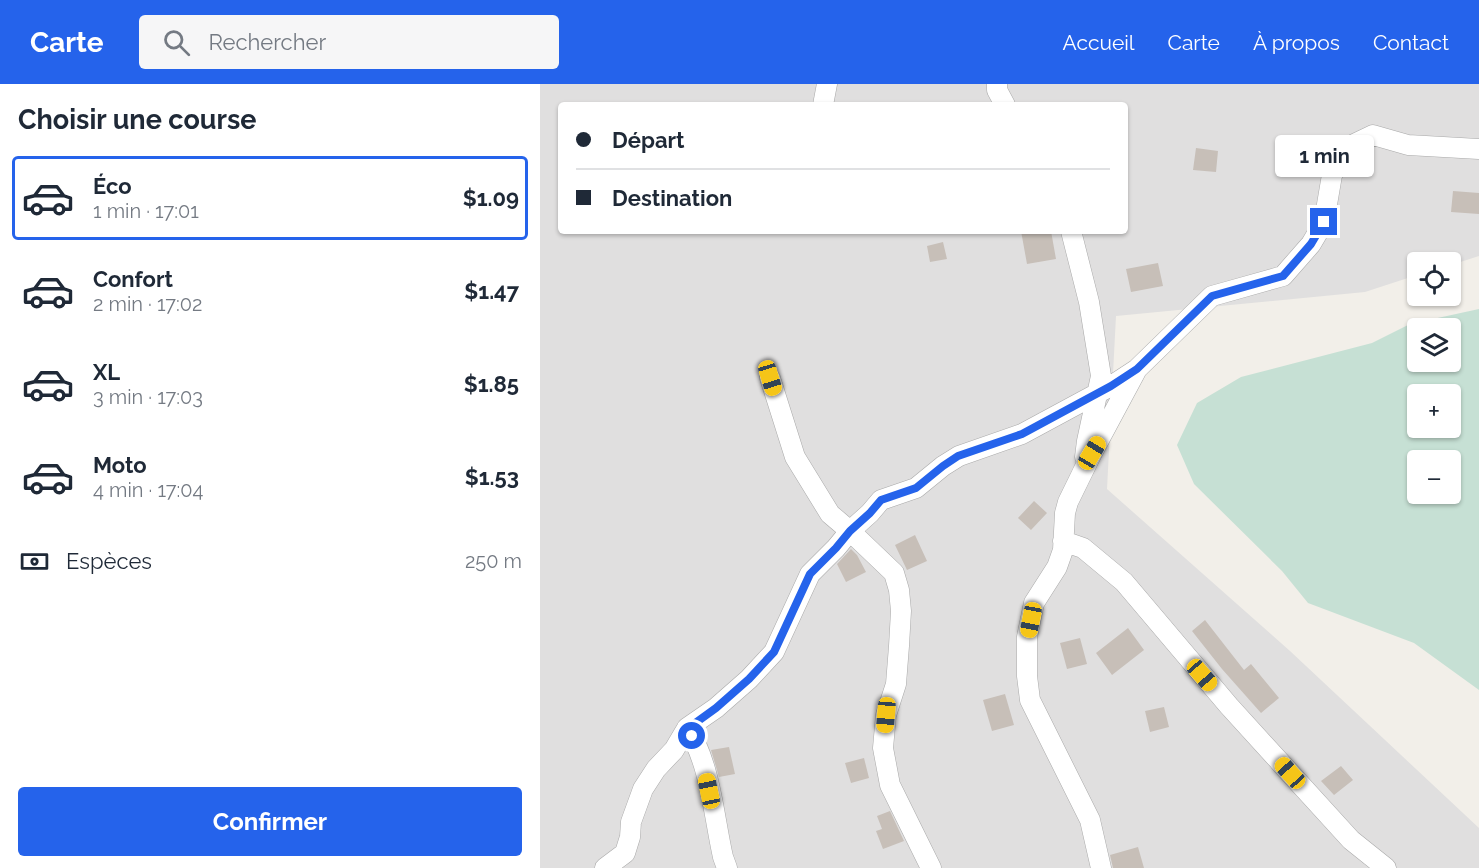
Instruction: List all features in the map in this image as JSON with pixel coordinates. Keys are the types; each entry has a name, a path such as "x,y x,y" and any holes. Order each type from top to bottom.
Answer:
{"street":[{"path":"824,102 827,84"},
{"path":"997,84 997,90 1003,102"},
{"path":"605,868 625,853 630,837 631,822 643,789 656,769 674,750 687,729 716,708 749,679 774,652 810,574 881,500 916,488 958,456 1022,434 1097,394 1137,369 1212,296 1283,276 1311,244 1324,222 1332,175 1348,147 1373,135 1408,145 1479,149"},
{"path":"1072,234 1089,302 1101,376 1087,441 1084,469"},
{"path":"1101,868 1090,820 1030,700 1028,637 1034,603 1057,567 1063,550 1065,513 1084,469 1137,369"},
{"path":"770,378 795,458 830,514 894,573 899,590 900,646 896,684 886,715 883,748 890,785 931,868"},
{"path":"1063,541 1083,548 1124,582 1229,706 1351,840 1386,868"},
{"path":"687,729 705,770 727,868"}],"shaded area":[{"path":"540,84 1479,84 1479,256 1461,262 1461,252 1407,252 1407,278 1365,292 1116,316 1107,489 1290,651 1479,828 1479,868 540,868"}],"green space":[{"path":"1479,309 1479,690 1414,643 1308,603 1282,571 1194,484 1177,445 1197,403 1241,377 1372,343 1407,326 1407,372 1461,372 1461,318 1438,318"}],"building":[{"path":"1196,148 1218,151 1216,172 1193,170"},
{"path":"1453,191 1479,193 1479,214 1451,212"},
{"path":"1022,234 1052,234 1056,259 1027,264"},
{"path":"943,242 947,259 930,262 927,246"},
{"path":"1158,263 1163,286 1131,292 1126,269"},
{"path":"1034,501 1047,513 1031,530 1018,518"},
{"path":"915,535 927,561 907,570 895,545"},
{"path":"851,549 866,572 846,582 837,564"},
{"path":"1205,620 1244,670 1251,664 1279,698 1261,713 1192,631"},
{"path":"1128,628 1144,650 1112,675 1096,653"},
{"path":"1080,638 1087,664 1067,669 1060,643"},
{"path":"1005,694 1014,725 992,731 983,700"},
{"path":"1164,707 1169,727 1150,732 1145,711"},
{"path":"729,747 735,774 719,777 711,750"},
{"path":"864,758 869,778 851,783 845,763"},
{"path":"1341,766 1353,780 1334,795 1321,781"},
{"path":"890,811 904,841 883,849 876,831 882,829 877,816"},
{"path":"1138,847 1144,868 1113,868 1110,855"}],"route":[{"path":"692,736 687,729 716,708 749,679 774,652 810,574 881,500 916,488 958,456 1022,434 1111,386 1137,369 1212,296 1283,276 1311,244 1324,222"}]}
